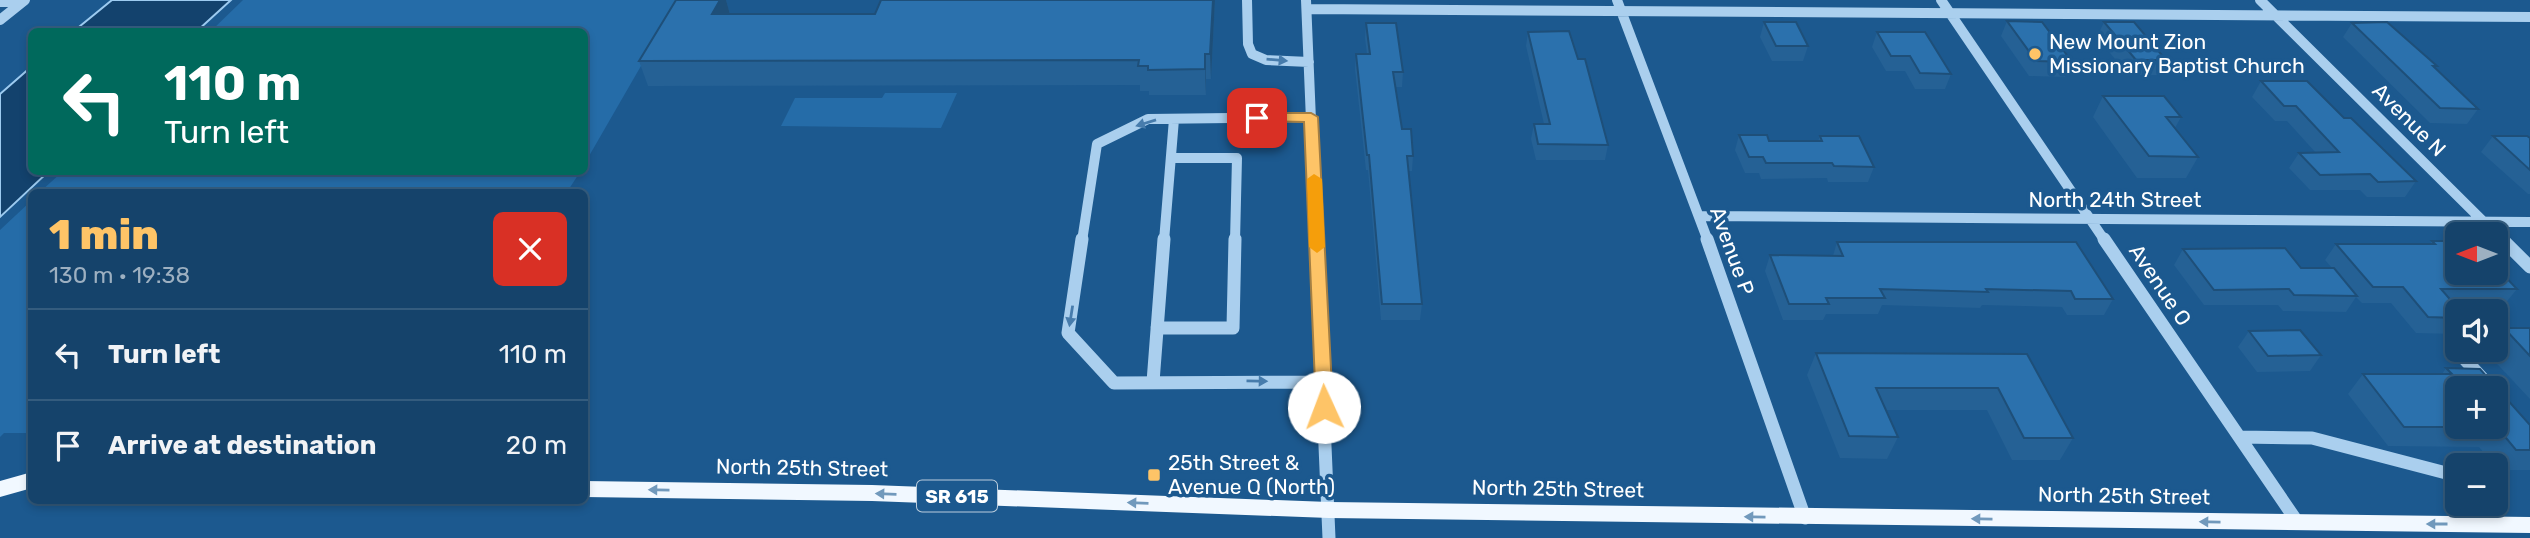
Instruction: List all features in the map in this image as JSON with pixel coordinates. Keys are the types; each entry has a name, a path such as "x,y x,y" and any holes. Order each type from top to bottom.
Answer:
{"main road":[{"path":"0,477 28,479"},
{"path":"0,489 28,480"},
{"name":"North 25th Street","path":"588,489 872,494 1329,510 1805,517 2295,530 2530,525"}],"street":[{"path":"1247,0 1248,44 1252,54 1266,60 1309,62"},
{"name":"Avenue O","path":"1941,0 2240,437 2295,530"},
{"name":"Avenue N","path":"2260,0 2484,222"},
{"path":"0,2 24,1"},
{"path":"0,20 24,1"},
{"path":"1329,538 1307,5 1619,5 1949,12 2530,17"},
{"name":"Avenue P","path":"1619,5 1699,216 1805,517"},
{"path":"1311,117 1149,119 1097,144 1068,333 1114,383 1323,382"},
{"path":"1153,382 1174,119"},
{"path":"1157,328 1233,328 1237,158 1171,158"},
{"name":"North 24th Street","path":"1699,216 2484,222"},
{"name":"North 24th Street","path":"2508,222 2530,222"},
{"name":"Avenue N","path":"2508,245 2530,267"},
{"path":"2467,362 2480,376"},
{"path":"2240,437 2312,438 2445,473"},
{"path":"2485,516 2492,524"}],"shaded area":[{"path":"112,0 231,0 200,28 78,28"},
{"path":"243,0 679,0 588,158 588,28 214,28"},
{"path":"28,70 28,175 45,175 0,217 0,94"},
{"path":"885,93 957,93 941,128 781,126 795,98 882,98"},
{"path":"59,175 578,175 569,189 43,189"},
{"path":"28,204 28,433 4,433 0,437 0,230"}],"building":[{"path":"676,0 720,0 712,14 875,14 881,0 1213,0 1210,54 1205,54 1205,69 1148,70 1148,66 1138,66 1139,60 639,61"},
{"path":"2007,21 2042,22 2072,62 2036,61"},
{"path":"1764,22 1796,22 1808,46 1776,46"},
{"path":"2104,22 2134,22 2166,60 2136,60"},
{"path":"2387,22 2437,66 2433,66 2478,109 2440,108 2352,23"},
{"path":"1366,23 1396,23 1403,72 1393,72 1402,129 1411,129 1413,156 1407,156 1422,304 1382,304 1369,155 1356,54 1370,54"},
{"path":"1569,31 1578,59 1585,59 1608,145 1538,144 1534,124 1550,124 1528,32"},
{"path":"1877,32 1925,32 1951,74 1920,73 1910,56 1891,56"},
{"path":"2261,81 2307,81 2344,118 2351,118 2416,181 2378,182 2370,174 2320,175 2299,153 2339,152 2296,106 2284,106"},
{"path":"2103,96 2164,96 2181,117 2166,117 2198,157 2149,156"},
{"path":"1739,135 1767,135 1769,141 1822,141 1820,136 1859,136 1874,167 1834,166 1832,163 1766,163 1763,157 1749,157"},
{"path":"2493,136 2530,138 2530,170"},
{"path":"2432,241 2445,241 2445,285 2508,285 2508,280 2517,289 2441,289 2450,299 2445,299 2445,318 2428,317 2403,287 2373,287 2336,244 2435,244"},
{"path":"1837,242 2076,242 2113,299 2075,299 2071,291 1880,289 1885,298 1826,298 1829,304 1789,304 1770,255 1843,256"},
{"path":"2285,248 2301,268 2334,268 2357,296 2294,295 2289,289 2214,290 2183,249"},
{"path":"2508,328 2530,328 2530,356 2508,332"},
{"path":"2300,330 2321,355 2268,356 2249,331"},
{"path":"1816,353 2027,354 2073,438 2024,438 1998,388 1876,388 1898,437 1849,436"},
{"path":"2446,368 2480,369 2486,376 2445,376 2445,427 2404,427 2363,374 2452,374"},
{"path":"2508,400 2530,425 2530,450 2516,450 2507,439"}],"slow traffic":[{"path":"1314,179 1317,247"}],"place":[{"name":"New Mount Zion Missionary Baptist Church","path":"2035,54"},
{"name":"25th Street & Avenue Q (North)","path":"1154,475"}],"route":[{"path":"1257,118 1311,117 1324,407"}]}
